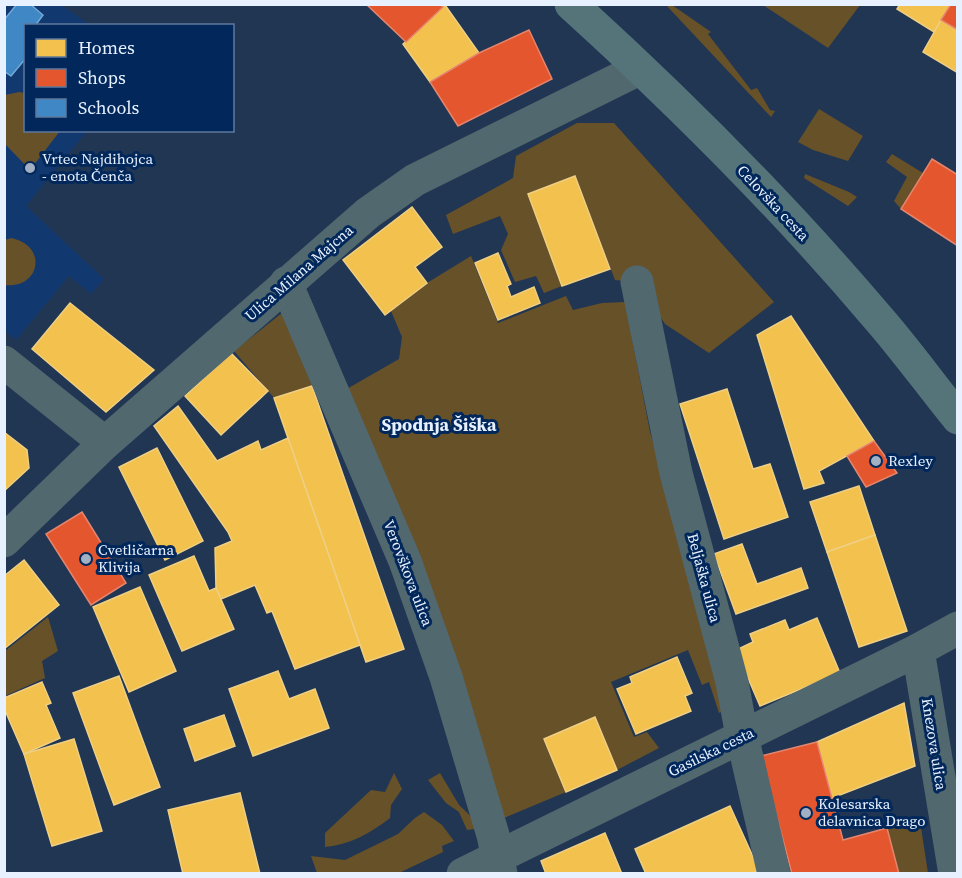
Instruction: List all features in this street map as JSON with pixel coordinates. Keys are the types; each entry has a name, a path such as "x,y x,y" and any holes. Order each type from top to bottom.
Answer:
{"main road":[{"name":"Celovška cesta","path":"571,4 788,218 878,318 957,418"}],"street":[{"name":"Ulica Milana Majcna","path":"4,542 105,443 368,213 415,180 639,69"},
{"name":"Beljaška ulica","path":"637,282 676,473 732,682 742,736 774,873"},
{"name":"Verovškova ulica","path":"286,283 405,561 446,677 499,865"},
{"path":"4,362 105,443"},
{"name":"Gasilska cesta","path":"463,873 499,865 742,736 918,650 957,627"},
{"name":"Knezova ulica","path":"918,650 955,873"}],"shaded area":[{"name":"Vrtec Najdihojca - enota Čenča","path":"4,5 61,5 89,24 24,24 24,132 86,132 26,206 104,279 91,294 69,276 16,340 4,330"},
{"path":"666,5 672,5 711,32 708,34 751,90 757,88 770,110 775,111 771,117"},
{"path":"763,5 860,5 828,48"},
{"path":"24,93 24,132 59,132 30,170 5,144 5,95"},
{"path":"819,109 863,136 848,161 813,150 798,142"},
{"path":"577,123 614,123 774,302 709,353 665,324 637,282 615,280 575,176 528,194 562,286 544,293 536,276 515,282 501,250 508,234 500,216 453,234 446,215 513,178 516,156"},
{"path":"892,154 923,173 901,209 894,201 907,177 886,162"},
{"path":"805,174 857,197 848,206 804,178"},
{"path":"11,238 23,242 31,249 35,257 35,266 32,274 26,280 4,285 5,240"},
{"path":"471,256 498,323 566,296 573,310 602,303 625,302 650,432 681,532 727,709 719,713 709,682 702,685 688,650 611,682 634,737 647,732 659,748 617,770 595,717 544,739 566,792 499,820 453,648 345,390 399,359 402,337 391,311 427,283"},
{"path":"287,309 312,386 274,398 234,351"},
{"path":"48,617 58,651 42,661 45,678 5,696 5,651"},
{"path":"394,773 402,789 391,805 390,818 359,837 343,844 325,847 325,833 371,790 385,792"},
{"path":"440,773 459,805 483,828 467,830 459,812 446,803 428,780"},
{"path":"424,812 442,825 454,841 442,846 443,852 399,873 317,873 311,856 345,860 398,834"},
{"path":"920,821 928,873 899,873 887,829"}],"building: Homes":[{"path":"900,4 951,4 934,32 897,9"},
{"path":"445,5 479,53 430,82 403,44"},
{"path":"941,20 958,30 958,73 923,52"},
{"path":"575,176 610,269 562,286 528,194"},
{"path":"412,207 442,247 415,267 427,283 385,315 343,260"},
{"path":"498,253 511,284 507,286 511,297 534,287 540,303 498,320 475,263"},
{"path":"70,303 154,370 106,412 32,349"},
{"path":"791,316 874,441 819,471 824,483 804,489 757,335"},
{"path":"231,353 268,391 221,435 185,396"},
{"path":"312,386 404,649 366,662 274,398"},
{"path":"727,389 753,469 770,464 788,517 724,539 680,404"},
{"path":"178,406 217,461 258,441 261,450 288,438 360,645 295,669 272,611 267,613 255,585 221,599 216,588 215,548 232,541 154,426"},
{"path":"4,432 27,450 29,468 4,491"},
{"path":"157,448 203,541 165,560 119,467"},
{"path":"859,486 875,535 827,552 810,502"},
{"path":"875,535 907,631 859,647 827,552"},
{"path":"742,544 757,584 801,568 808,588 736,614 714,554"},
{"path":"194,556 209,591 216,588 234,629 182,651 149,575"},
{"path":"24,560 59,605 4,649 4,576"},
{"path":"140,587 176,671 129,692 93,607"},
{"path":"817,618 840,673 760,706 736,650 753,642 750,634 785,620 789,630"},
{"path":"677,657 692,693 685,696 691,711 636,734 617,689 632,683 630,677"},
{"path":"278,671 289,699 315,689 329,728 253,756 229,689"},
{"path":"119,676 160,787 114,805 73,693"},
{"path":"42,682 51,703 46,705 60,738 24,754 4,708 4,698"},
{"path":"904,703 915,766 832,798 817,742"},
{"path":"224,715 235,746 195,761 184,729"},
{"path":"595,717 617,770 566,792 544,739"},
{"path":"74,739 102,831 52,846 24,754"},
{"path":"240,793 260,874 183,874 168,810"},
{"path":"730,806 759,870 752,874 646,874 635,849"},
{"path":"605,833 622,874 546,874 541,861"}],"building: Shops":[{"path":"366,4 440,4 443,7 406,42"},
{"path":"951,4 958,4 958,30 941,20"},
{"path":"529,30 552,79 458,126 430,82 479,53"},
{"path":"932,159 958,175 958,246 901,209"},
{"path":"874,441 897,473 866,487 847,456"},
{"name":"Cvetličarna Klivija","path":"82,512 126,583 91,605 46,534"},
{"name":"Kolesarska delavnica Drago","path":"817,742 843,840 887,828 899,874 792,874 761,756"}],"building: Schools":[{"path":"17,4 30,4 43,15 36,24 24,24 24,60 11,76 4,71 4,20"}],"place":[{"name":"Vrtec Najdihojca - enota Čenča","path":"30,168"},
{"name":"Rexley","path":"876,461"},
{"name":"Cvetličarna Klivija","path":"86,559"},
{"name":"Kolesarska delavnica Drago","path":"806,813"}],"district":[{"name":"Spodnja Šiška","path":"439,425"}]}
